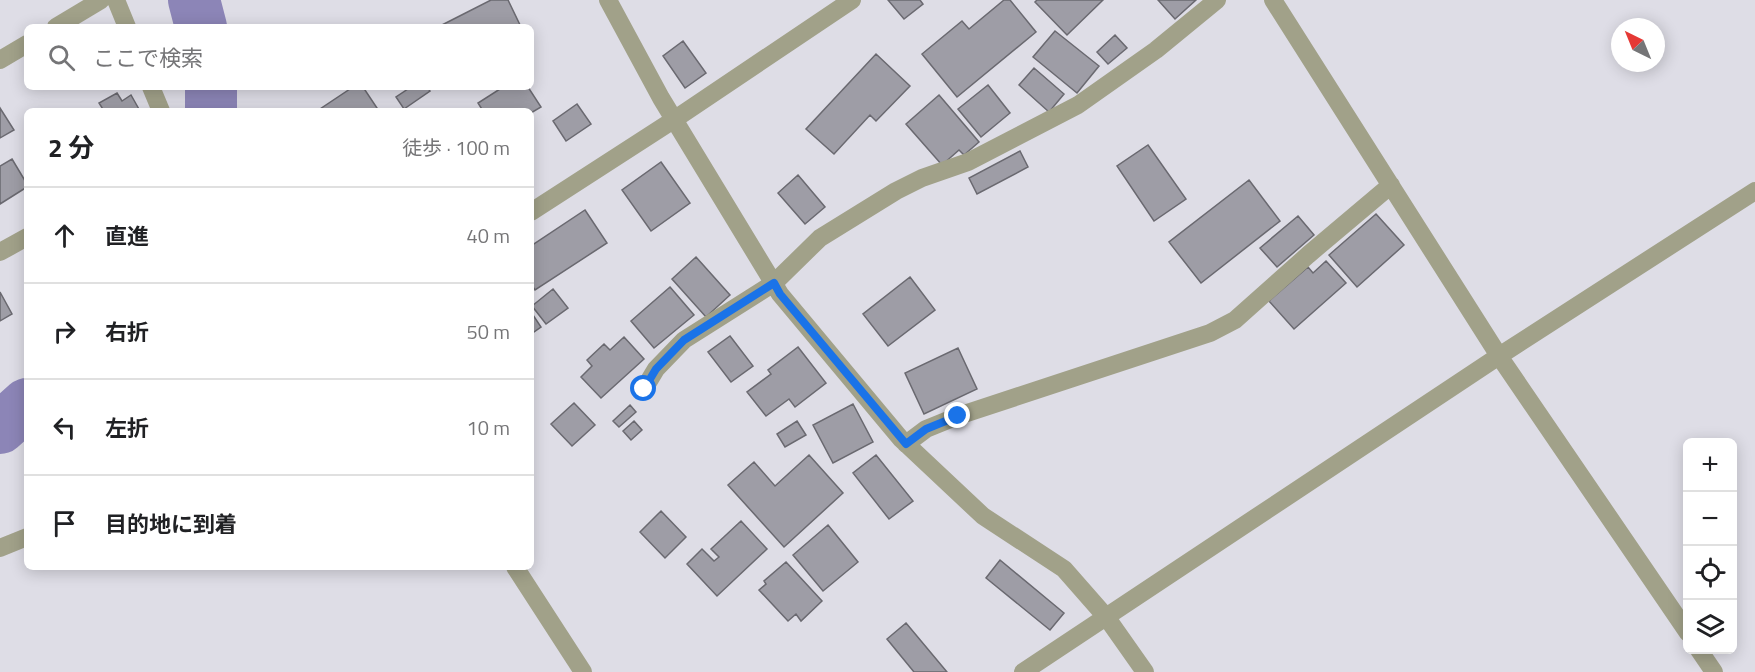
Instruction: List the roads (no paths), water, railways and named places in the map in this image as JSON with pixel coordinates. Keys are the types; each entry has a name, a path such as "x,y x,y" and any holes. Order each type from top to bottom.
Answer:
{"street":[{"path":"61,24 101,0"},
{"path":"116,0 126,24"},
{"path":"608,0 661,98 780,294 906,444 983,516 1064,569 1107,618 1145,672"},
{"path":"534,210 852,0"},
{"path":"644,389 656,369 684,340 774,283 820,238 896,191 922,178 968,162 1078,105 1156,50 1217,0"},
{"path":"1273,0 1499,356 1683,626"},
{"path":"0,60 24,46"},
{"path":"152,90 160,108"},
{"path":"906,444 926,429 958,416 1210,333 1235,320 1391,185"},
{"path":"1023,672 1499,356 1755,191"},
{"path":"0,252 24,239"},
{"path":"0,548 24,538"},
{"path":"517,570 584,672"},
{"path":"1702,654 1714,672"}],"waterway":[{"path":"194,0 200,24"},
{"path":"211,90 211,108"},
{"path":"0,428 24,407"}]}
